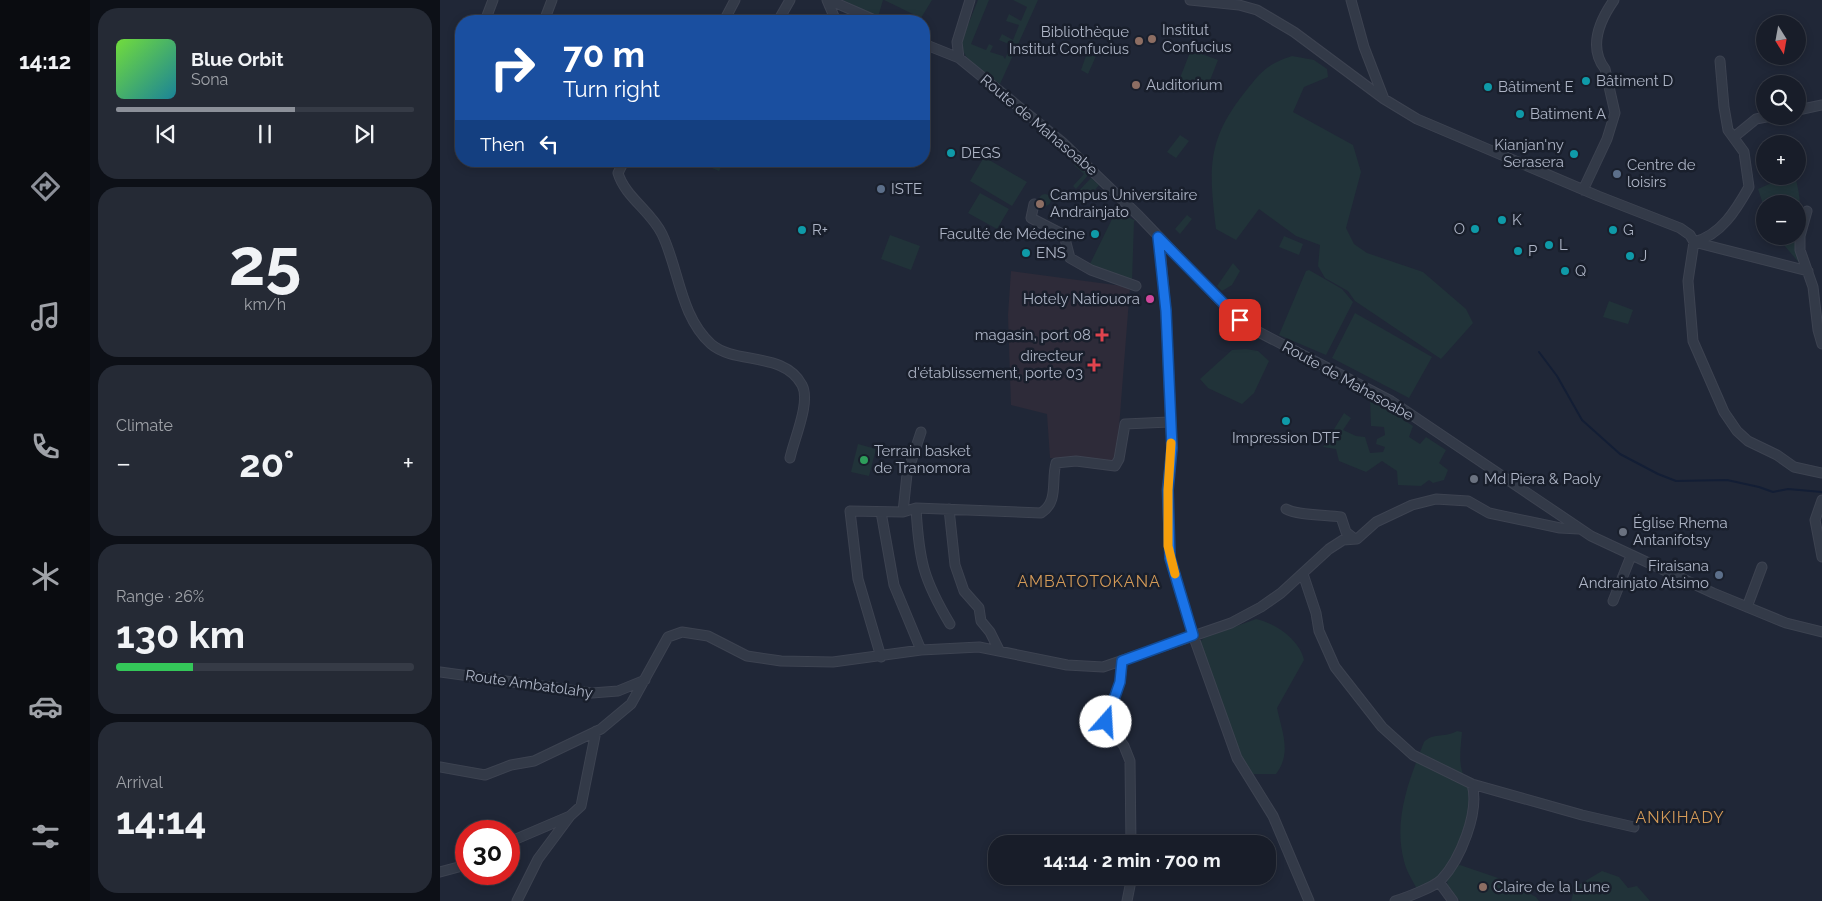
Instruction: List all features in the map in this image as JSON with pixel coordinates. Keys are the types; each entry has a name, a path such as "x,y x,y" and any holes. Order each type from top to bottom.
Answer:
{"street":[{"path":"487,15 493,0"},
{"path":"546,15 552,0"},
{"path":"727,15 735,0"},
{"path":"781,15 790,0"},
{"path":"828,0 834,15"},
{"path":"828,0 863,15"},
{"path":"959,58 957,42 970,0"},
{"path":"1190,0 1239,5 1257,10 1294,32 1384,99 1417,119 1583,190 1680,228 1690,235 1694,242 1688,281 1693,341 1724,412 1737,431 1748,441 1777,455 1794,467 1822,473"},
{"path":"1350,0 1364,47 1384,99"},
{"path":"1583,190 1607,139 1614,113 1605,69 1600,63 1596,32 1614,0"},
{"name":"Route de Mahasoabe","path":"930,46 959,58 1067,146 1230,312 1251,328 1390,401 1579,528 1632,556 1747,607 1786,623 1822,632"},
{"path":"1694,242 1707,239 1726,222 1749,187 1744,152 1728,130 1720,61"},
{"path":"1806,108 1822,105"},
{"path":"1734,137 1756,119"},
{"path":"621,167 618,173 621,184 661,232 671,255 683,299 702,334 713,345 731,353 752,356 780,366 795,374 803,386 806,397 790,458"},
{"path":"1034,204 1031,218 1064,235 1070,258 1112,279 1136,286"},
{"path":"1807,211 1800,236 1800,250 1813,287 1818,330 1822,344"},
{"path":"1158,237 1166,311 1169,422 1172,448 1168,490 1170,558 1193,635 1237,758 1273,816 1310,901"},
{"path":"1694,242 1808,271"},
{"path":"881,656 858,579 850,511 903,512 916,508 1041,513 1052,502 1053,472 1056,463 1076,461 1115,466 1119,459 1125,424 1169,422"},
{"path":"903,512 907,474 922,432"},
{"path":"440,767 485,775 511,765 534,761 596,731 631,704 668,637 682,632 708,636 747,656 781,661 833,662 922,650 979,646 1081,666 1103,667 1231,623 1261,607 1303,574 1329,549 1343,540 1357,539 1376,522 1395,512 1436,499 1468,501 1489,513 1560,528 1579,528"},
{"path":"1822,500 1815,520 1822,557"},
{"path":"916,508 918,544 926,582 950,624"},
{"path":"1286,509 1294,514 1310,513 1341,517 1346,532 1357,539"},
{"path":"949,510 955,565 964,591 979,608 981,621 990,632 999,650"},
{"path":"882,512 894,585 922,650"},
{"path":"1613,601 1632,556"},
{"path":"1747,607 1762,567"},
{"path":"1303,574 1316,613 1319,631 1335,667 1358,699 1382,727 1413,755 1472,784 1600,820 1634,827"},
{"path":"1122,661 1120,682 1106,722 1124,746 1130,761 1131,835"},
{"name":"Route Ambatolahy","path":"440,672 592,693 618,691 645,680"},
{"path":"517,901 538,859 570,816 581,806 596,731"},
{"path":"1395,901 1439,882 1454,862 1475,803 1472,784"},
{"path":"520,837 570,816"},
{"path":"440,872 455,868"},
{"path":"1439,882 1453,901"},
{"path":"1127,901 1130,885"}],"shaded area":[{"path":"843,0 883,0 879,15 874,15"},
{"path":"884,0 932,0 923,15 915,15"},
{"path":"978,0 989,0 971,44 986,50 989,44 993,46 990,52 1003,56 1005,59 1011,45 999,40 1002,34 1013,40 1019,25 1006,21 1009,14 1021,21 1027,7 1013,0 1038,0 1000,84 970,61 962,49 961,42"},
{"path":"1191,50 1218,60 1205,93 1178,83"},
{"path":"1086,56 1096,56 1088,74 1081,70"},
{"path":"1292,56 1314,60 1327,69 1328,77 1304,87 1293,112 1353,145 1361,172 1346,228 1354,244 1367,253 1423,272 1466,309 1473,323 1441,359 1355,301 1348,291 1325,278 1318,266 1320,245 1296,236 1259,209 1236,240 1216,229 1212,190 1213,157 1223,126 1232,110 1260,74 1276,62"},
{"path":"1180,135 1189,141 1176,158 1167,152"},
{"path":"984,157 1027,182 1012,206 970,181"},
{"path":"1077,161 1090,173 1076,189 1073,186 1084,174 1074,165"},
{"path":"710,167 721,167 719,171"},
{"path":"1091,178 1099,185 1083,205 1073,197"},
{"path":"1767,185 1797,185 1799,195 1760,195 1758,189"},
{"path":"980,193 1009,209 997,229 968,213"},
{"path":"1043,194 1047,194 1051,200 1047,206 1043,206 1039,202 1039,198"},
{"path":"1116,211 1136,221 1134,221 1132,282 1089,266"},
{"path":"1187,215 1192,219 1180,234 1175,229"},
{"path":"890,235 920,246 911,270 881,259"},
{"path":"1284,236 1303,244 1299,255 1279,247"},
{"path":"1784,245 1798,245 1801,265"},
{"path":"1233,263 1240,271 1232,285 1222,291 1217,286"},
{"path":"1309,270 1342,289 1353,302 1326,355 1279,335 1306,271"},
{"path":"1011,271 1130,287 1117,453 1113,463 1050,458 1047,414 1011,405 1008,315"},
{"path":"1609,301 1633,310 1628,324 1603,317"},
{"path":"1355,313 1432,357 1409,398 1332,358"},
{"path":"1246,349 1258,351 1269,361 1254,393 1242,404 1208,388 1200,379 1232,350"},
{"path":"1370,398 1413,426 1409,437 1420,444 1426,437 1446,450 1439,463 1448,470 1444,480 1433,483 1429,480 1421,486 1398,485 1397,471 1382,461 1366,472 1339,461 1336,449 1323,447 1344,413 1351,418 1343,430 1356,436 1365,437 1370,453 1383,452 1385,447 1376,444 1377,439 1385,435 1384,427 1371,426"},
{"name":"Terrain basket de Tranomora","path":"858,444 876,449 869,476 851,472"},
{"path":"1256,619 1271,624 1292,639 1302,653 1304,660 1277,708 1285,750 1281,766 1276,774 1251,774 1243,763 1199,643 1204,638"},
{"path":"1457,731 1462,732 1460,752 1462,772 1469,782 1474,806 1452,860 1437,878 1417,889 1406,868 1401,846 1400,830 1404,800 1424,742 1432,737"},
{"name":"Claire de la Lune","path":"1460,865 1501,879 1536,897 1539,901 1460,901 1449,888 1447,881 1454,866"},
{"path":"1602,871 1619,877 1628,888 1637,886 1650,901 1571,901 1575,887"}],"waterway":[{"path":"1539,352 1557,376 1582,420 1620,454 1658,474 1676,481 1727,480 1773,492 1788,489 1822,492"}],"slow traffic":[{"path":"1171,443 1168,490 1168,546 1175,574"}],"place":[{"name":"Institut Confucius","path":"1152,39"},
{"name":"Bibliothèque Institut Confucius","path":"1139,41"},
{"name":"Bâtiment D","path":"1586,81"},
{"name":"Auditorium","path":"1136,85"},
{"name":"Bâtiment E","path":"1488,87"},
{"name":"Batiment A","path":"1520,114"},
{"name":"DEGS","path":"951,153"},
{"name":"Kianjan'ny Serasera","path":"1574,154"},
{"name":"Centre de loisirs","path":"1617,174"},
{"name":"ISTE","path":"881,189"},
{"name":"Campus Universitaire Andrainjato","path":"1040,204"},
{"name":"K","path":"1502,220"},
{"name":"O","path":"1475,229"},
{"name":"R+","path":"802,230"},
{"name":"G","path":"1613,230"},
{"name":"Faculté de Médecine","path":"1095,234"},
{"name":"L","path":"1549,245"},
{"name":"P","path":"1518,251"},
{"name":"ENS","path":"1026,253"},
{"name":"J","path":"1630,256"},
{"name":"Q","path":"1565,271"},
{"name":"Hotely Natiouora","path":"1150,299"},
{"name":"magasin, port 08","path":"1102,335"},
{"name":"directeur d'établissement, porte 03","path":"1094,365"},
{"name":"Impression DTF","path":"1286,421"},
{"name":"Terrain basket de Tranomora","path":"864,460"},
{"name":"Md Piera & Paoly","path":"1474,479"},
{"name":"Église Rhema Antanifotsy","path":"1623,532"},
{"name":"Firaisana Andrainjato Atsimo","path":"1719,575"},
{"name":"Claire de la Lune","path":"1483,887"}],"district":[{"name":"AMBATOTOKANA","path":"1089,581"},
{"name":"ANKIHADY","path":"1680,817"}],"route":[{"path":"1106,722 1118,692 1122,661 1193,635 1168,546 1168,490 1172,448 1169,422 1166,311 1158,237 1240,320"}]}
